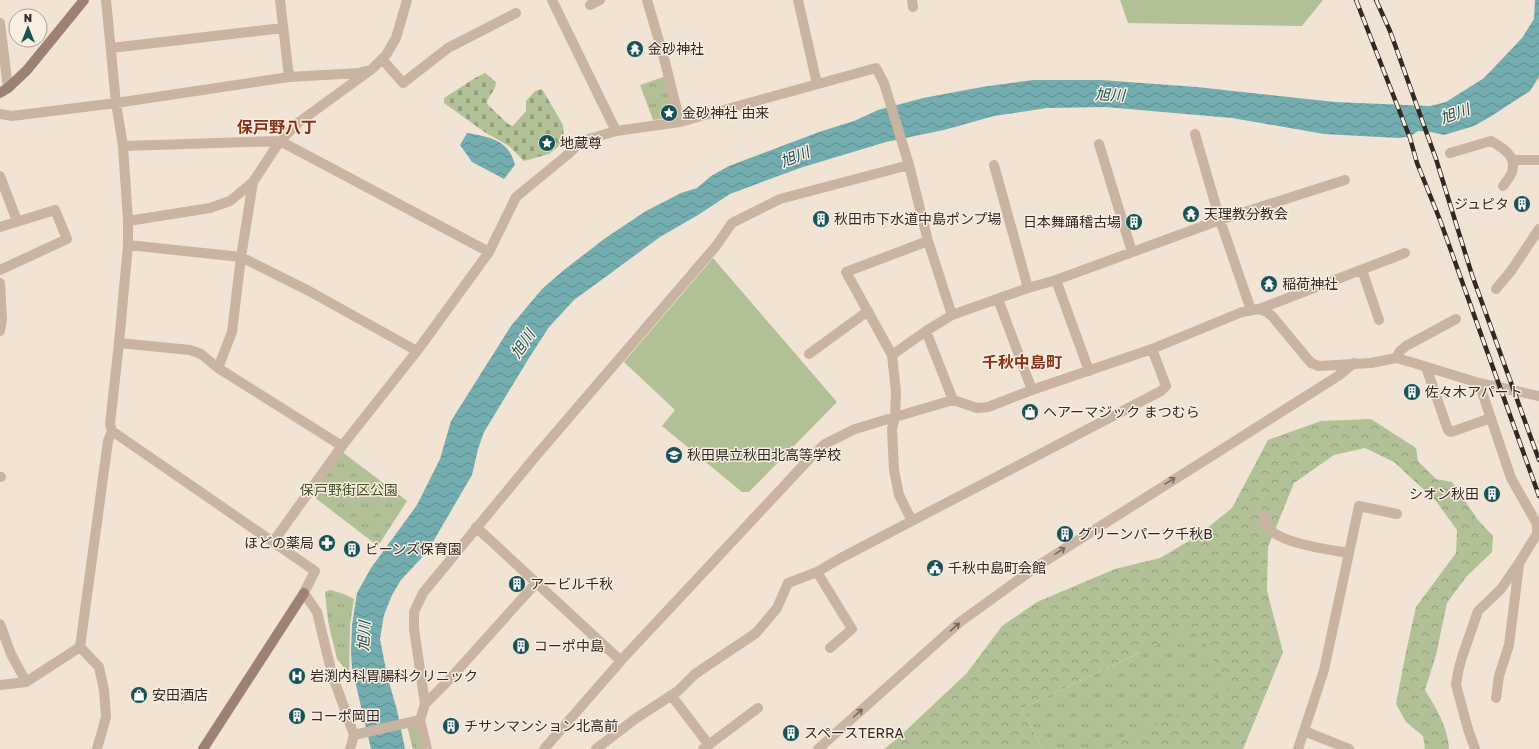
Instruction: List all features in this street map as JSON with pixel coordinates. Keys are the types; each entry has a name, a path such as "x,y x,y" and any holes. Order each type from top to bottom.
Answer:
{"street":[{"path":"4,90 27,70 84,0"},
{"path":"106,0 116,103 123,146 128,221 128,245 110,424 112,431 315,571 304,593 204,749"},
{"path":"280,0 289,77"},
{"path":"128,221 210,208 230,201 254,182 280,141 299,122 372,69 382,58 396,38 407,0"},
{"path":"552,0 616,131"},
{"path":"590,5 600,0"},
{"path":"647,0 664,58 680,122"},
{"path":"798,0 817,84"},
{"path":"382,58 403,83 448,48 516,14"},
{"path":"0,23 4,90"},
{"path":"111,48 283,28"},
{"path":"273,542 342,446 417,351 489,252 516,197 582,142 616,131 680,122 876,68 884,83 904,148 928,241 952,315"},
{"path":"0,114 12,116 116,103 289,77 359,73 372,69"},
{"path":"1195,134 1220,220 1255,310"},
{"path":"123,146 280,141 489,252"},
{"path":"1450,153 1491,141 1505,149 1512,160 1512,172 1503,186"},
{"path":"1099,144 1132,252"},
{"path":"1512,160 1539,160"},
{"path":"427,749 420,720 425,704 414,628 414,612 423,593 476,527 711,251 732,223 780,200 908,165"},
{"path":"994,165 1028,288"},
{"path":"0,176 17,221"},
{"path":"892,355 952,315 1028,288 1056,280 1220,220 1345,180"},
{"path":"218,368 232,332 241,258 254,182"},
{"path":"0,227 55,210 67,239 0,270"},
{"path":"1496,289 1511,271 1539,229"},
{"path":"912,521 899,495 894,470 892,429 895,417 896,392 892,355 846,272 928,241"},
{"path":"128,245 241,258 309,291 417,351"},
{"path":"544,749 621,661 812,456 825,444 855,429 953,400 977,408 988,407 1032,390 1152,349 1242,312 1255,310 1405,253"},
{"path":"1362,270 1379,320"},
{"path":"1056,280 1089,371"},
{"path":"0,283 2,319 0,331"},
{"path":"998,299 1032,390"},
{"path":"809,354 868,310"},
{"path":"1255,310 1267,312 1272,316 1311,363 1319,366 1371,363 1396,358 1479,383 1539,396"},
{"path":"1396,358 1400,351 1406,346 1456,320"},
{"path":"926,331 953,400"},
{"path":"119,343 190,350 202,354 218,368 342,446"},
{"path":"596,749 672,695 695,674 756,633 777,608 788,583 817,572 839,559 1161,391 1166,386 1152,349"},
{"path":"818,749 960,622 1039,565 1338,376 1354,363"},
{"path":"1426,367 1448,430 1451,432 1491,418"},
{"path":"1476,749 1468,729 1456,685 1462,657 1478,611 1501,589 1537,534 1537,524 1511,478 1479,383"},
{"path":"0,685 26,682 80,647 108,440 112,431"},
{"path":"1298,749 1324,670 1358,506 1397,514"},
{"path":"1265,516 1267,526 1277,535 1291,542 1349,553"},
{"path":"476,527 621,661"},
{"path":"1496,698 1499,676 1509,645 1519,563"},
{"path":"817,572 852,629 830,648"},
{"path":"425,704 448,682 536,583"},
{"path":"304,593 317,612 332,674 359,734"},
{"path":"0,624 11,654 26,682"},
{"path":"80,647 99,667 104,690 106,717 100,748"},
{"path":"672,695 706,747 758,708"},
{"path":"350,749 359,734 420,720"},
{"path":"1304,731 1349,749"}],"green space":[{"path":"1120,0 1323,0 1302,26 1128,23"},
{"path":"485,73 496,82 495,88 488,98 487,104 508,124 513,126 526,111 526,101 535,91 542,89 563,125 564,142 549,154 524,161 509,146 486,133 444,103 444,98"},
{"path":"666,76 676,113 673,117 653,120 640,85"},
{"path":"713,258 837,402 749,492 742,492 662,426 675,410 624,362"},
{"path":"1371,419 1416,448 1418,461 1436,479 1452,482 1478,520 1493,536 1492,552 1466,577 1447,603 1436,655 1425,690 1444,725 1449,749 1425,749 1423,736 1406,722 1396,704 1416,607 1456,553 1457,530 1436,501 1394,462 1365,448 1334,455 1294,483 1268,547 1267,591 1283,652 1243,749 1106,749 1170,717 1139,653 1022,708 1042,749 884,749 899,737 967,673 1002,626 1037,602 1115,569 1160,558 1196,537 1232,508 1268,440 1321,421"},
{"name":"保戸野街区公園","path":"341,451 407,501 378,546 310,494"},
{"path":"330,590 354,599 350,625 349,673 337,659 328,621 325,592"},
{"path":"1197,626 1228,690 1106,749 1042,749 1022,708"},
{"path":"417,723 424,749 413,749 407,726"}],"water":[{"name":"旭川","path":"1535,0 1539,0 1539,77 1530,91 1474,126 1444,135 1418,131 1411,136 1399,138 1324,134 1232,118 1105,107 1047,108 994,116 944,130 886,142 800,168 730,194 660,237 574,300 549,327 484,432 478,449 472,475 427,552 401,580 392,595 384,615 380,639 405,749 371,749 352,668 352,625 357,593 371,568 417,505 440,459 451,421 511,326 542,289 564,270 604,239 646,211 681,193 697,188 711,176 729,166 819,132 854,121 878,110 923,98 982,87 1033,80 1101,80 1197,87 1335,102 1430,106 1446,102 1484,78 1522,38 1534,19"},
{"path":"467,133 491,138 503,145 508,150 515,165 504,179 472,162 460,145"}],"railway":[{"path":"1356,0 1410,138 1417,163 1440,220 1539,496"},
{"path":"1376,0 1390,31 1436,159 1472,275 1539,460"}],"place":[{"name":"金砂神社","path":"635,49"},
{"name":"金砂神社 由来","path":"669,113"},
{"name":"地蔵尊","path":"547,143"},
{"name":"ジュピタ","path":"1522,204"},
{"name":"天理教分教会","path":"1191,214"},
{"name":"秋田市下水道中島ポンプ場","path":"821,219"},
{"name":"日本舞踊稽古場","path":"1134,222"},
{"name":"稲荷神社","path":"1269,284"},
{"name":"佐々木アパート","path":"1412,392"},
{"name":"ヘアーマジック まつむら","path":"1030,412"},
{"name":"秋田県立秋田北高等学校","path":"674,455"},
{"name":"シオン秋田","path":"1492,494"},
{"name":"グリーンパーク千秋B","path":"1065,534"},
{"name":"ほどの薬局","path":"327,543"},
{"name":"ビーンズ保育園","path":"352,549"},
{"name":"千秋中島町会館","path":"935,568"},
{"name":"アービル千秋","path":"517,584"},
{"name":"コーポ中島","path":"521,646"},
{"name":"岩渕内科胃腸科クリニック","path":"297,676"},
{"name":"安田酒店","path":"139,695"},
{"name":"コーポ岡田","path":"297,716"},
{"name":"チサンマンション北高前","path":"451,726"},
{"name":"スペースTERRA","path":"791,733"}],"district":[{"name":"保戸野八丁","path":"277,127"},
{"name":"千秋中島町","path":"1022,362"}]}
